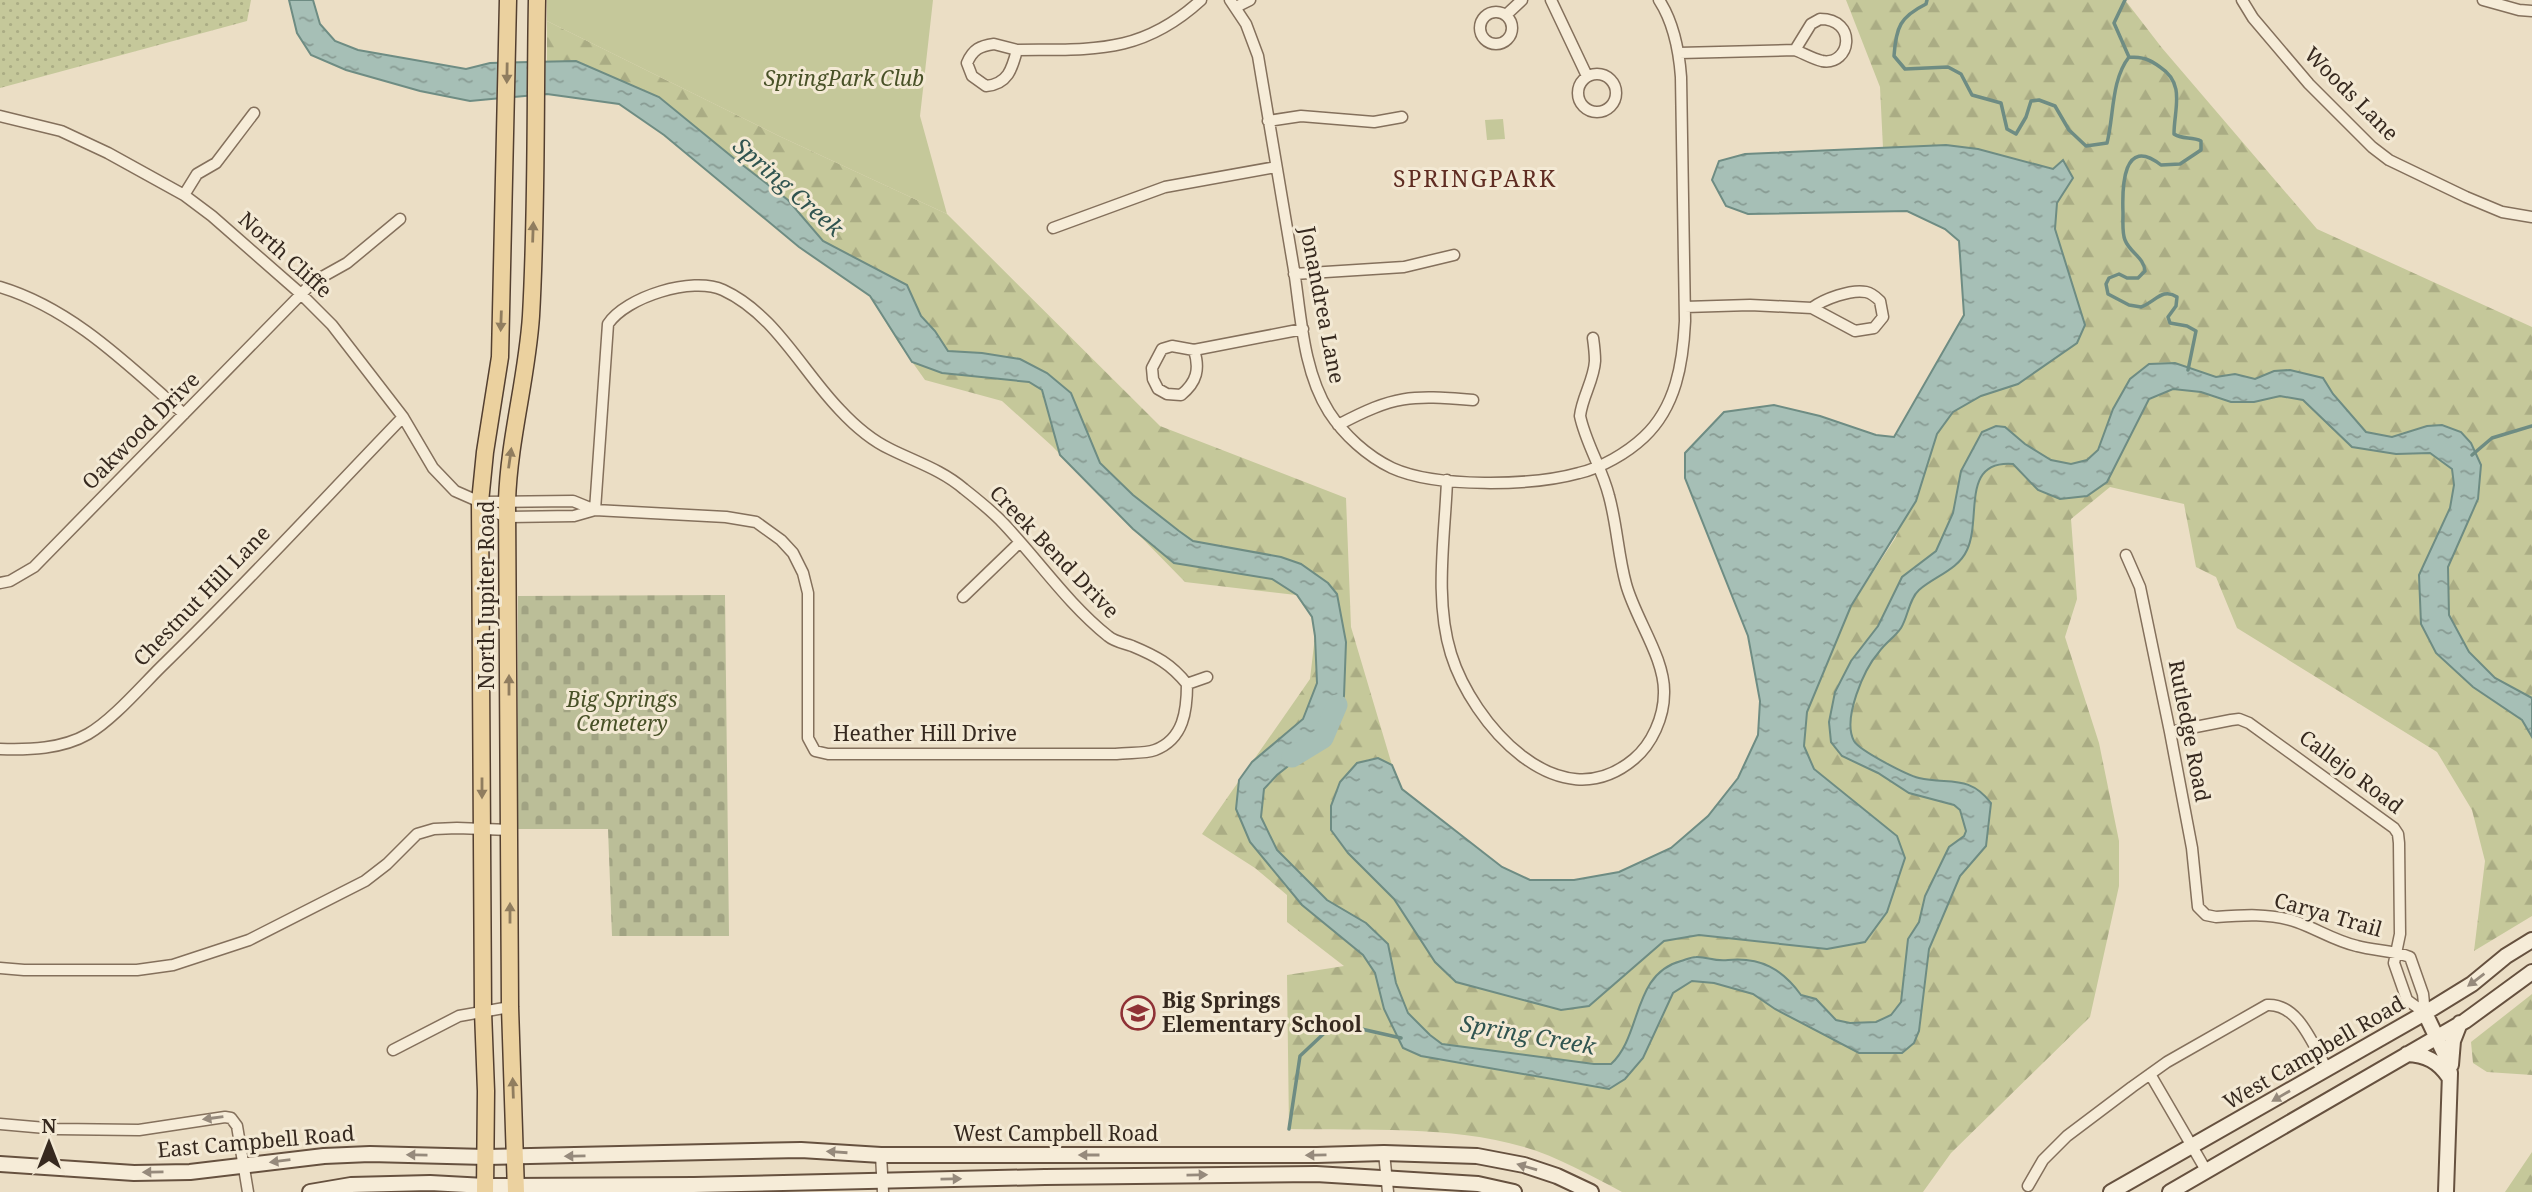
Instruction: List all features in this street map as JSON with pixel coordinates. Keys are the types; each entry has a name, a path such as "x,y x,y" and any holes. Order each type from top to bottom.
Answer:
{"main road":[{"name":"North Jupiter Road","path":"485,1189 480,502 500,357 508,7"},
{"name":"North Jupiter Road","path":"516,1189 510,1007 507,509 509,464 531,315 536,8"},
{"name":"West Campbell Road","path":"2111,1192 2425,1013 2472,984 2532,940"},
{"path":"2169,1192 2460,1023 2532,972"},
{"name":"Callejo Road","path":"2425,1013 2446,1057 2450,1076 2446,1192"},
{"path":"2450,1076 2452,1041 2460,1023"},
{"path":"2407,1054 2432,1059 2450,1076"},
{"name":"West Campbell Road","path":"515,1156 801,1150 881,1155 1384,1153 1477,1156 1557,1176 1591,1192"},
{"path":"1045,1155 1045,1177"},
{"name":"East Campbell Road","path":"0,1164 134,1173 190,1172 324,1156 515,1156"},
{"name":"West Campbell Road","path":"485,1189 883,1186 1045,1177 1318,1174 1387,1185 1478,1184 1514,1192"},
{"path":"310,1192 351,1185 430,1183 485,1189"}],"street":[{"path":"1017,50 1011,70 1004,80 986,86 972,76 967,63 972,52 982,46 994,44 1017,50 1123,45 1170,25 1201,0"},
{"path":"1233,4 1250,0"},
{"path":"1506,15 1522,0"},
{"path":"1551,0 1587,76"},
{"name":"Jonandrea Lane","path":"1233,4 1246,24 1258,56 1303,329 1317,387 1329,413 1357,445 1390,467 1410,475 1447,480 1541,480 1583,473 1626,451 1645,436 1667,406 1682,360 1685,307 1679,53 1666,10 1659,0"},
{"name":"Woods Lane","path":"2242,0 2253,18 2309,84 2371,148 2389,160 2466,197 2502,212 2532,217"},
{"path":"2483,0 2519,10 2532,10"},
{"path":"1679,53 1795,50 1823,61 1834,60 1847,44 1846,33 1840,24 1831,19 1820,19 1811,24 1795,50"},
{"path":"1595,73 1603,75 1615,85 1616,93 1609,108 1594,113 1580,104 1578,88 1587,76 1595,73"},
{"path":"184,195 197,174 216,163 254,113"},
{"name":"North Cliffe","path":"0,116 61,131 108,153 184,195 212,216 301,294 332,325 403,417 443,480 455,491 480,502"},
{"path":"1269,121 1301,116 1374,122 1402,117"},
{"path":"1053,229 1165,187 1276,167"},
{"name":"Oakwood Drive","path":"0,583 10,581 34,567 313,282 347,263 400,219"},
{"path":"1294,274 1404,267 1454,255"},
{"name":"Creek Bend Drive","path":"595,510 608,324 615,313 626,306 677,286 709,285 734,296 768,324 841,411 866,434 888,449 936,469 962,487 1002,522 1087,619 1112,639 1173,667 1188,684"},
{"path":"0,287 67,318 101,341 184,414"},
{"path":"1685,307 1750,305 1812,308 1855,331 1874,328 1883,317 1880,301 1866,291 1849,293 1818,303 1812,308"},
{"path":"1194,350 1198,365 1190,388 1181,395 1167,394 1158,389 1152,368 1162,349 1172,346 1194,350 1303,329"},
{"path":"1447,480 1443,616 1451,654 1480,712 1497,734 1520,755 1552,774 1569,778 1594,777 1609,774 1625,766 1640,754 1655,731 1665,694 1660,668 1626,584 1614,515 1580,416 1581,403 1595,362 1593,338"},
{"path":"1338,425 1385,402 1408,397 1473,400"},
{"name":"Chestnut Hill Lane","path":"0,749 22,750 66,744 89,733 106,720 185,643 403,417"},
{"name":"Heather Hill Drive","path":"480,502 494,512 573,501 595,510"},
{"name":"Heather Hill Drive","path":"480,502 507,509 574,516 595,510 726,517 756,522 781,540 793,553 803,573 808,593 808,738 815,751 828,754 1116,754 1155,750 1170,740 1183,725 1188,684"},
{"path":"963,597 1020,542"},
{"name":"Rutledge Road","path":"2126,555 2140,587 2192,848 2198,907 2206,915"},
{"path":"1188,684 1207,677"},
{"name":"Callejo Road","path":"2170,732 2239,719 2249,723 2394,828 2399,843 2400,934 2394,963 2406,1000 2425,1013"},
{"path":"0,968 137,970 184,962 249,940 365,881 387,864 417,834 434,829 510,830"},
{"name":"Carya Trail","path":"2206,915 2280,917 2359,947 2398,952"},
{"name":"Callejo Road","path":"2398,952 2410,957 2423,994 2425,1013"},
{"path":"2028,1186 2043,1160 2067,1136 2150,1074 2258,1010 2276,1005 2295,1015 2327,1069"},
{"path":"393,1050 460,1016 510,1007"},
{"path":"2150,1074 2207,1172"},
{"path":"0,1124 57,1129 139,1130 231,1118 237,1126 246,1166 248,1192"},
{"path":"1384,1153 1387,1185"},
{"path":"881,1155 883,1186"}],"green space":[{"path":"0,0 251,0 247,21 0,88"},
{"name":"SpringPark Club","path":"547,0 933,0 920,116 947,214 779,136 547,21"},
{"path":"1846,0 2125,0 2162,48 2317,229 2532,327 2532,916 2474,951 2485,861 2472,810 2437,752 2237,628 2216,577 2196,567 2184,504 2110,487 2071,519 2077,599 2065,637 2099,743 2119,841 2119,886 2090,1017 1951,1153 1923,1192 1622,1192 1549,1156 1496,1140 1407,1130 1289,1129 1287,975 1344,966 1287,922 1287,895 1255,868 1202,834 1310,679 1315,636 1312,617 1296,595 1185,582 1052,446 1002,401 925,380 870,296 799,247 664,135 619,104 547,94 547,21 779,136 947,214 1160,426 1346,498 1351,627 1392,765 1376,759 1369,760 1351,769 1340,782 1348,853 1394,899 1435,962 1589,1006 1664,941 1699,935 1827,949 1866,942 1887,912 1897,836 1814,769 1804,746 1807,713 1851,606 1896,537 1937,434 1953,412 1981,396 2018,384 2077,343 2085,325 2055,229 2057,203 2073,178 2063,161 2054,169 1978,149 1946,145 1883,148 1880,87"},
{"path":"1503,119 1505,139 1487,140 1485,120"},
{"name":"Big Springs Cemetery","path":"725,595 729,936 612,936 608,829 518,829 518,596"},
{"path":"2532,994 2532,1075 2487,1072 2473,1063 2471,1042"},
{"path":"2532,1152 2532,1192 2505,1192"}],"water":[{"path":"289,0 313,0 320,24 335,41 358,50 466,69 490,63 576,61 659,97 788,200 823,241 907,285 921,316 948,351 1020,359 1047,373 1071,393 1100,463 1133,495 1179,531 1193,541 1281,557 1301,564 1328,583 1337,594 1346,642 1344,696 1333,723 1307,751 1264,789 1261,817 1277,850 1327,900 1366,923 1388,944 1396,983 1408,1013 1442,1044 1611,1064 1621,1052 1645,992 1654,979 1665,968 1696,957 1751,961 1770,967 1786,978 1801,995 1816,999 1836,1020 1850,1023 1876,1022 1891,1015 1901,1002 1908,939 1919,922 1925,896 1949,847 1964,836 1966,831 1960,810 1954,805 1909,793 1878,773 1842,756 1831,742 1829,722 1835,692 1851,661 1878,626 1902,577 1936,551 1953,513 1961,471 1982,432 1996,426 2005,427 2025,444 2051,460 2071,464 2087,460 2098,450 2113,409 2130,379 2149,364 2175,363 2216,377 2235,374 2255,379 2274,371 2290,370 2323,378 2333,394 2366,432 2392,437 2427,426 2442,425 2461,432 2471,443 2481,465 2478,499 2448,567 2449,615 2469,652 2495,678 2532,698 2532,737 2522,720 2473,687 2436,653 2421,624 2419,575 2450,508 2454,485 2452,469 2430,453 2396,454 2352,447 2303,400 2280,396 2254,402 2231,402 2201,392 2173,389 2149,399 2107,482 2087,496 2060,499 2038,490 2013,464 1996,465 1986,471 1979,481 1971,537 1963,557 1952,568 1919,590 1901,628 1881,649 1861,682 1851,720 1851,732 1858,745 1913,776 1966,784 1983,794 1991,803 1986,846 1960,876 1929,949 1919,1031 1914,1043 1902,1053 1859,1053 1775,1009 1753,994 1714,983 1692,981 1673,993 1643,1058 1625,1079 1609,1089 1421,1056 1403,1048 1384,1009 1375,973 1363,955 1302,905 1250,842 1236,809 1239,780 1252,762 1303,719 1317,683 1312,617 1297,595 1272,579 1174,563 1133,529 1060,455 1042,390 1029,382 942,373 912,362 870,296 799,247 664,135 619,104 547,94 470,101 420,91 346,70 311,55 297,33"},
{"path":"1946,145 1978,149 2053,169 2063,160 2073,178 2057,203 2055,229 2085,325 2077,343 2018,384 1981,396 1953,412 1937,434 1916,501 1851,606 1807,712 1804,746 1814,769 1897,836 1905,858 1887,912 1865,942 1827,949 1699,935 1664,941 1589,1006 1561,1010 1456,982 1435,962 1394,899 1348,853 1331,830 1331,806 1340,782 1357,763 1378,758 1392,765 1402,789 1502,867 1530,880 1574,880 1619,872 1671,848 1708,816 1738,778 1758,735 1760,701 1748,636 1685,478 1685,453 1724,412 1774,405 1820,416 1876,435 1894,437 1964,315 1959,241 1945,229 1907,211 1748,214 1726,206 1712,180 1719,161 1745,154"}],"waterway":[{"path":"1927,0 1926,4 1910,14 1901,24 1896,37 1894,56 1905,69 1948,67 1961,74 1972,95 2001,103 2007,129 2016,134 2031,101 2039,100 2055,106 2069,130 2086,146 2107,143 2116,87 2129,57 2149,60 2173,81 2177,97 2174,134 2201,141 2201,150 2180,164 2161,165 2148,157 2139,156 2132,160 2127,168 2123,190 2123,234 2145,271 2138,278 2127,278 2119,274 2109,278 2106,284 2108,294 2129,305 2141,307 2163,294 2177,297 2176,306 2168,317 2170,323 2187,326 2196,331 2188,370"},
{"path":"2125,0 2114,23 2129,57"},
{"path":"2472,455 2492,438 2532,426"},
{"name":"Spring Creek","path":"1292,757 1323,738 1337,705"},
{"path":"1289,1129 1300,1056 1335,1023 1401,1038"}],"place":[{"name":"Big Springs Elementary School","path":"1138,1013"}],"district":[{"name":"SPRINGPARK","path":"1475,179"}]}
